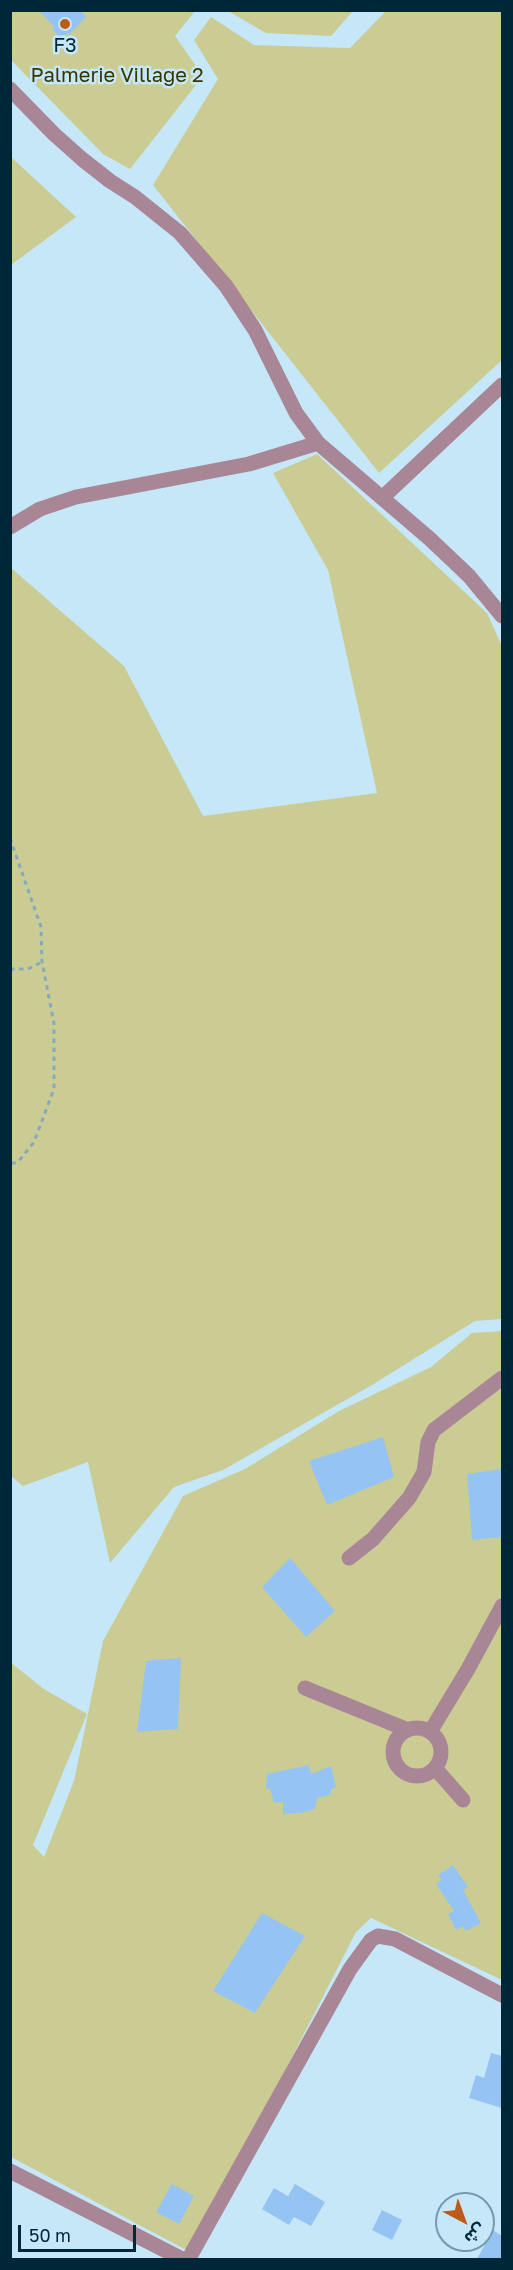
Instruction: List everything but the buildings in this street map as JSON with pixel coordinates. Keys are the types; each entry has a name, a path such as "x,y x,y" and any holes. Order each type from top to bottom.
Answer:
{"street":[{"path":"10,89 82,159 144,203 180,233 226,286 255,330 296,413 318,443 468,576 501,611"},
{"path":"382,498 502,384"},
{"path":"10,527 40,509 76,497 249,464 318,443"},
{"path":"350,1558 373,1539 409,1498 424,1472 428,1442 434,1430 502,1378"},
{"path":"430,1732 468,1670 502,1606"},
{"path":"304,1688 408,1730 423,1729 430,1732 439,1742 441,1755 435,1768 426,1775 416,1777 405,1774 397,1767 392,1756 393,1745 399,1736 408,1730"},
{"path":"435,1768 463,1800"},
{"path":"10,2171 186,2259 350,1969 371,1940 378,1936 394,1939 502,1995"}],"path":[{"path":"10,838 41,927 42,962 54,1023 54,1089 34,1142 18,1162 10,1164"},
{"path":"10,969 28,969 42,962"}],"green space":[{"name":"Palmerie Village 2","path":"10,11 195,11 175,36 203,76 130,169 103,154 11,60"},
{"path":"228,11 353,11 331,36 266,33"},
{"path":"386,11 502,11 502,360 379,473 153,185 218,79 194,40 211,17 254,45 350,48"},
{"path":"10,157 76,217 11,265"},
{"path":"317,454 487,613 502,646 502,1319 475,1321 372,1385 223,1470 174,1487 110,1563 88,1462 23,1486 11,1476 11,568 124,666 203,816 377,793 328,570 273,473"},
{"path":"502,1331 502,1980 371,1918 356,1932 192,2253 11,2157 10,1662 44,1689 87,1714 33,1845 44,1857 74,1781 103,1641 183,1496 245,1469 339,1411 431,1367 472,1333"}],"place":[{"name":"F3","path":"65,24"}]}
